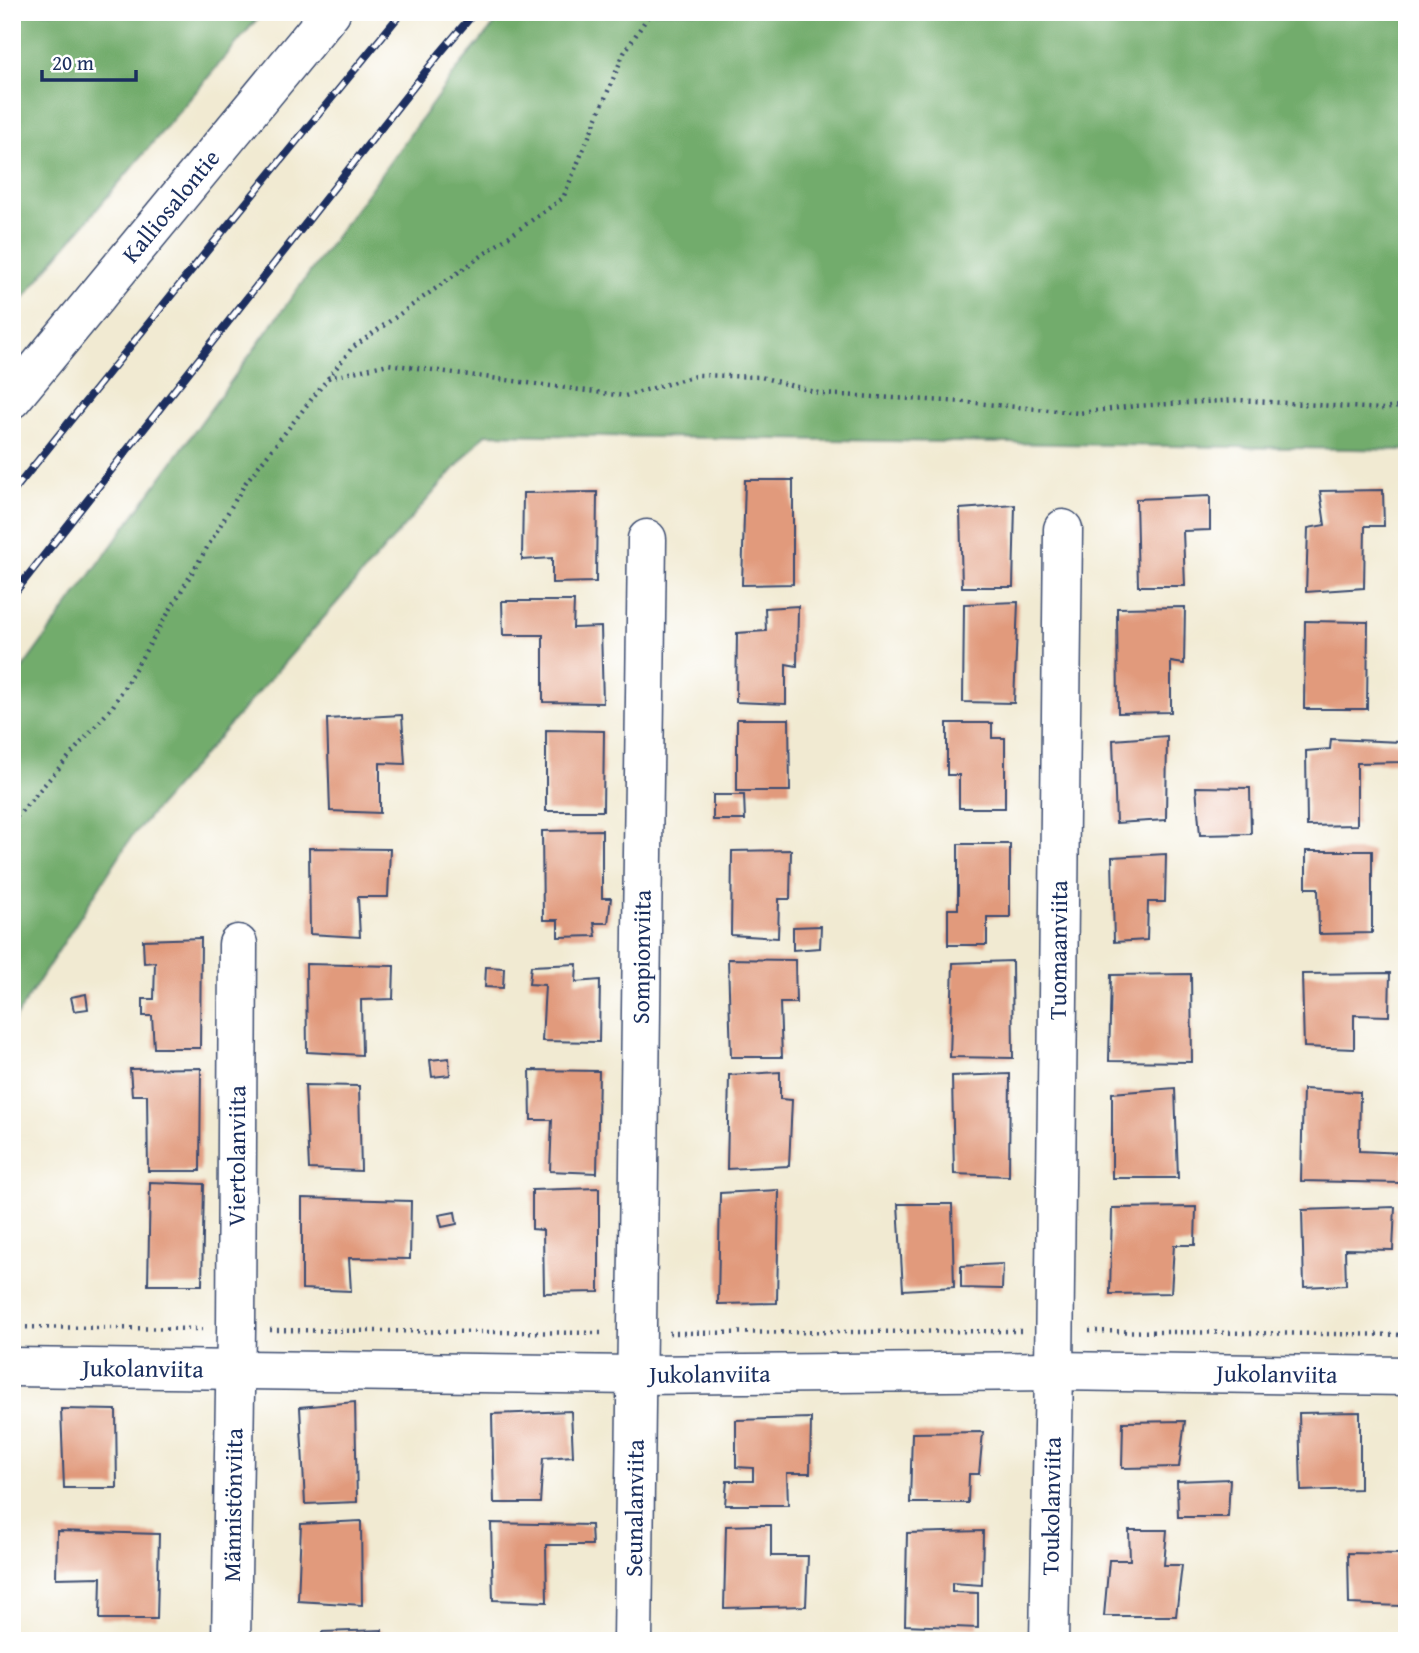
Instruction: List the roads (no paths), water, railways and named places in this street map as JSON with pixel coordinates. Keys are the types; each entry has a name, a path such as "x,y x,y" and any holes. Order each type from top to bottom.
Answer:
{"street":[{"name":"Kalliosalontie","path":"12,399 331,12"},
{"name":"Tuomaanviita","path":"1054,1370 1063,529"},
{"name":"Sompionviita","path":"636,1375 647,538"},
{"name":"Viertolanviita","path":"236,1369 239,944"},
{"name":"Jukolanviita","path":"12,1367 636,1375 1054,1370 1407,1376"},
{"name":"Männistönviita","path":"231,1641 236,1369"},
{"name":"Toukolanviita","path":"1049,1641 1054,1370"},
{"name":"Seunalanviita","path":"633,1641 636,1375"}],"railway":[{"path":"12,493 402,12"},
{"path":"12,596 475,12"}]}
